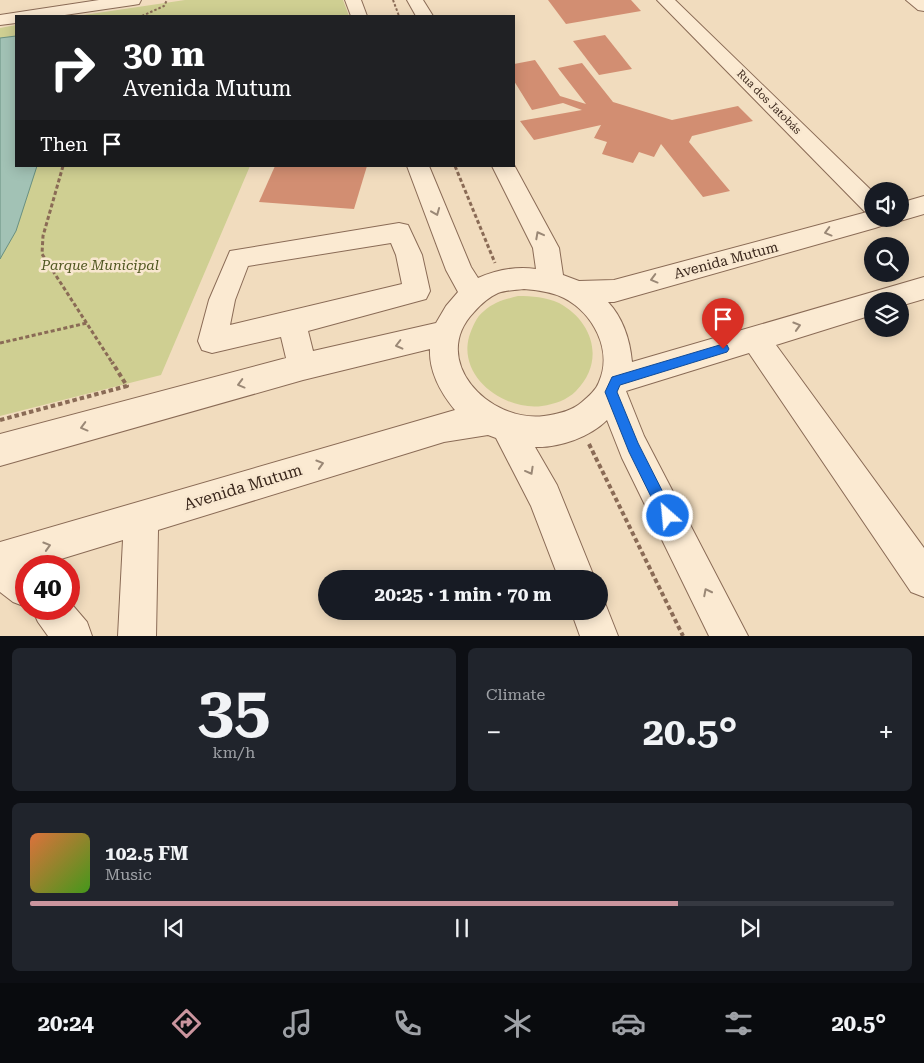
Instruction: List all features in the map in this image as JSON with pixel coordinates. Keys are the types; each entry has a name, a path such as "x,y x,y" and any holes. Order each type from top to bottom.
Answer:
{"street":[{"path":"32,15 133,0"},
{"path":"353,0 359,15"},
{"path":"415,0 423,15"},
{"name":"Rua dos Jatobás","path":"665,0 864,197"},
{"path":"914,0 924,6"},
{"path":"0,20 15,18"},
{"path":"418,167 459,270 485,288"},
{"path":"504,167 564,287"},
{"path":"909,209 924,205"},
{"name":"Avenida Mutum","path":"564,287 614,290 864,222"},
{"path":"399,232 409,255 417,291 292,323 212,340 222,300 239,258 399,232"},
{"path":"524,278 564,287 597,308 612,330 619,355 613,386 598,410 579,423 556,431 532,433 497,424 465,402 450,380 444,356 446,333 456,312 485,288 524,278"},
{"path":"909,293 924,288"},
{"path":"613,386 756,339 864,306"},
{"path":"292,323 303,367"},
{"path":"0,450 303,367 446,333"},
{"path":"756,339 924,580"},
{"path":"613,386 633,447 730,636"},
{"path":"497,424 545,497 573,570"},
{"name":"Avenida Mutum","path":"0,560 444,427 497,424"},
{"path":"137,636 141,518"},
{"path":"0,570 15,581"},
{"path":"60,620 73,636"},
{"path":"593,620 599,636"}],"path":[{"path":"144,15 164,6 167,0"},
{"path":"393,0 399,15"},
{"path":"0,420 127,386 42,254 43,236 63,167"},
{"path":"455,167 497,269 485,288"},
{"path":"0,343 87,323"},
{"path":"579,423 683,636"}],"green space":[{"path":"185,0 343,0 349,15 84,15"},
{"name":"Parque Municipal","path":"15,25 15,167 250,167 161,375 0,416 0,28"},
{"path":"518,296 539,297 559,303 571,311 580,321 592,343 593,355 585,380 569,397 552,404 528,406 513,403 500,397 487,389 471,366 467,352 469,337 481,313 492,305"}],"shaded area":[{"path":"15,36 15,167 37,167 16,231 0,259 0,38"}],"building":[{"path":"548,0 631,0 641,11 566,24"},
{"path":"605,35 632,69 599,75 573,41"},
{"path":"535,60 560,96 586,104 558,68 582,63 613,102 672,120 738,106 753,121 692,136 689,142 730,191 703,197 661,144 654,157 639,152 633,163 602,154 607,142 594,138 601,125 534,140 520,121 582,110 563,103 532,110 515,83 515,64"},
{"path":"275,167 367,167 354,209 259,202"}],"route":[{"path":"668,516 633,447 611,392 616,380 723,349"}]}
